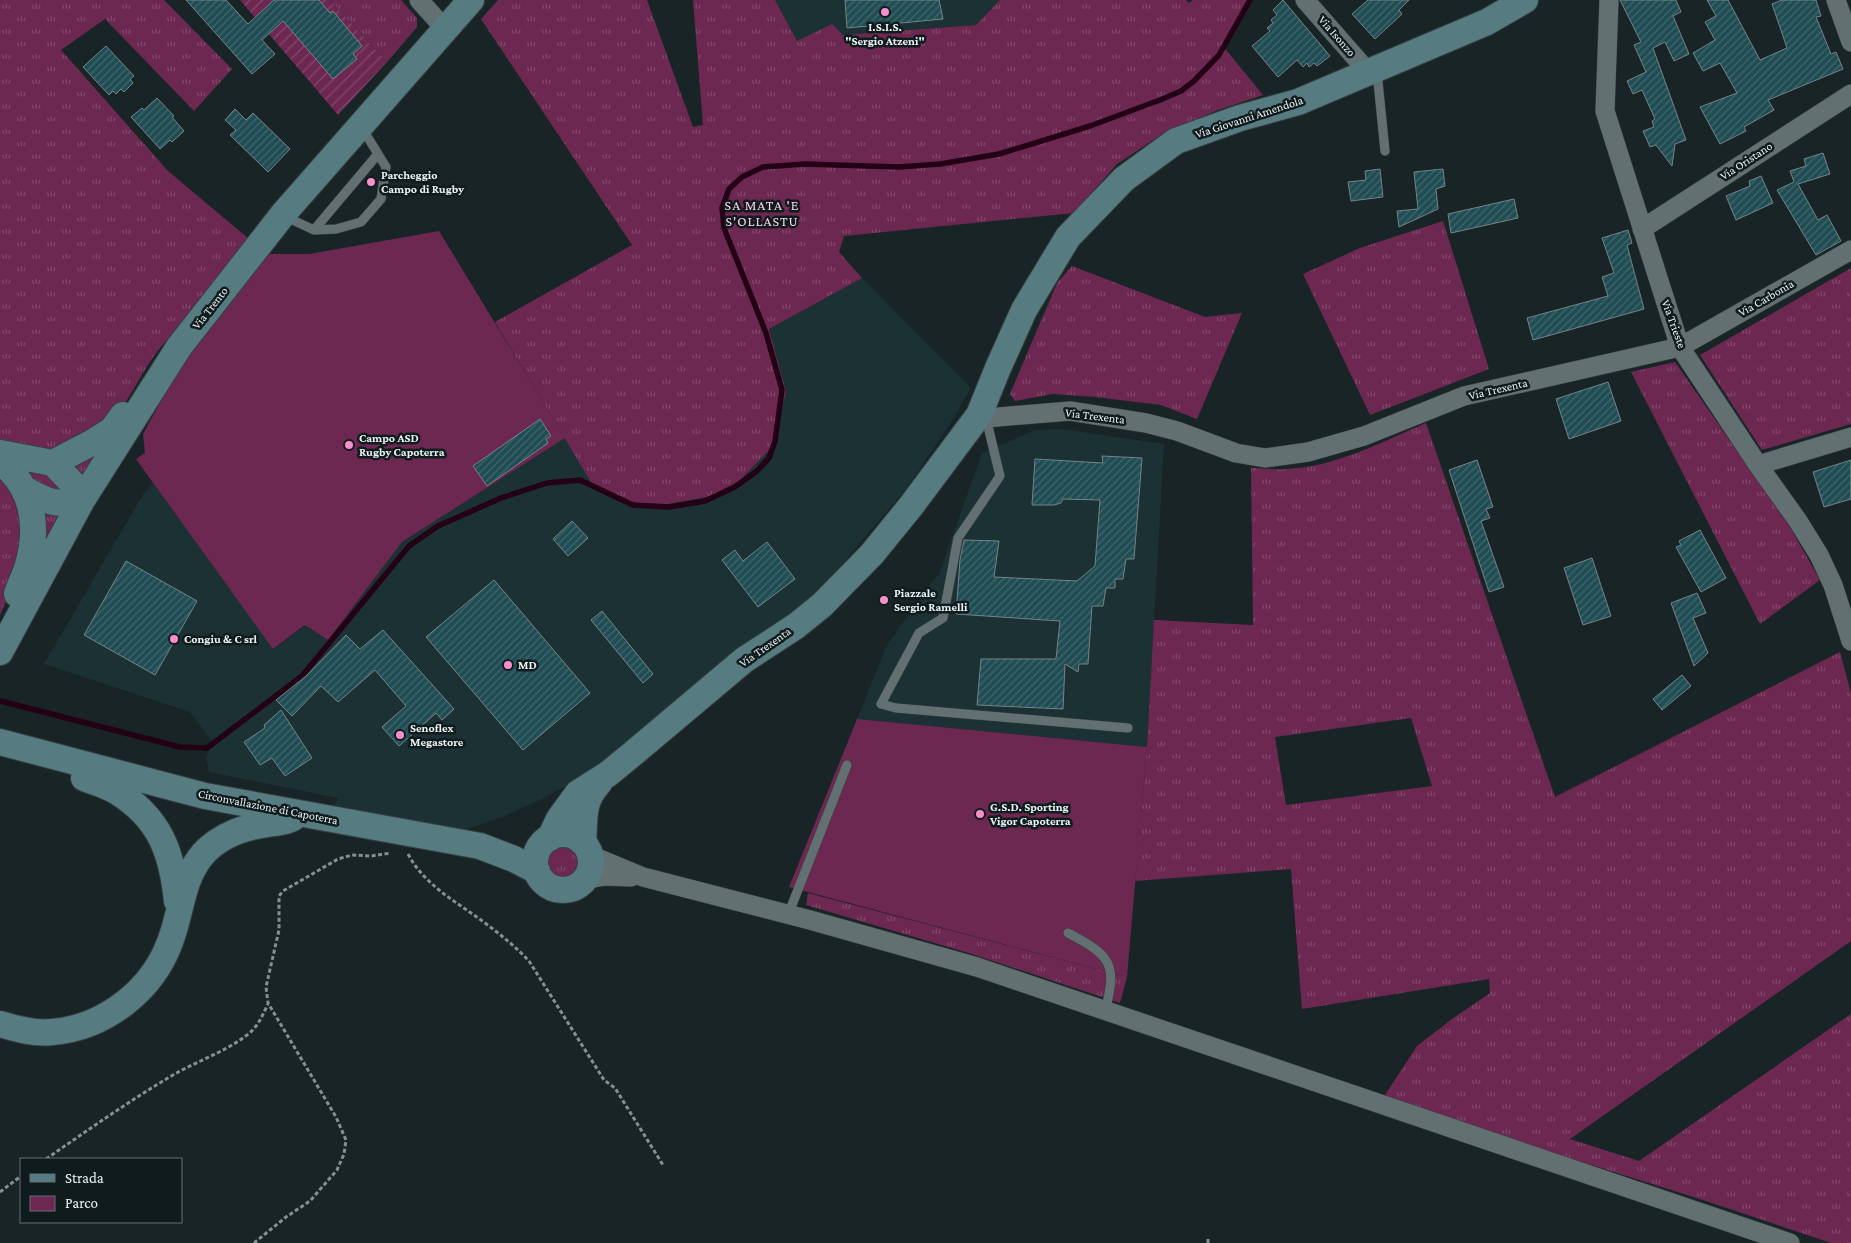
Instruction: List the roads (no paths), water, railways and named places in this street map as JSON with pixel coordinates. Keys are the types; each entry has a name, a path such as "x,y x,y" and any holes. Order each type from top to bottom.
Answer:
{"street":[{"path":"419,0 446,29"},
{"name":"Via Trento","path":"3,646 82,500 179,347 282,215 471,0"},
{"name":"Via Isonzo","path":"1305,0 1373,71"},
{"name":"Via Giovanni Amendola","path":"982,417 998,368 1024,310 1068,238 1124,179 1176,141 1240,118 1298,102 1487,22 1525,0"},
{"name":"Via Trieste","path":"1609,0 1605,111 1680,347 1819,555 1833,585 1851,641"},
{"path":"1836,0 1851,42"},
{"name":"Via Oristano","path":"1642,229 1851,94"},
{"name":"Via Carbonia","path":"1680,347 1851,250"},
{"name":"Via Trexenta","path":"608,774 744,660 796,626 822,605 872,554 982,417 1070,411 1154,425 1177,431 1236,453 1265,458 1308,452 1364,436 1464,396 1680,347"},
{"path":"53,463 112,430 144,382 161,374"},
{"path":"1758,466 1851,437"},
{"path":"0,453 53,463 74,485 82,500 65,504 47,502 26,490"},
{"path":"0,461 9,468 26,490 32,510 32,535 28,565 13,604 3,646"},
{"name":"Circonvallazione di Capoterra","path":"0,742 205,796 300,814 405,839 480,846"},
{"path":"58,758 69,772 115,790 133,804 152,824 163,839 174,872 178,912"},
{"path":"608,774 578,793 559,819 535,859 537,871 544,883 561,890 570,889 584,880 604,876 642,877"},
{"path":"584,880 590,870 586,849 584,815 587,801 591,792 608,774"},
{"path":"0,1024 20,1030 52,1032 81,1028 109,1016 134,995 156,970 170,942 189,874 204,853 229,834 247,828 286,822 300,814"},
{"path":"480,846 518,848 567,835 576,838 586,849 642,877 976,967 1790,1243"},
{"path":"480,846 514,859 537,871"}],"lane":[{"path":"1373,71 1385,151"},
{"path":"282,215 314,230 336,229 361,222 381,199 386,167 360,126"},
{"path":"314,230 378,154"},
{"path":"982,417 1000,476 958,538 943,618 919,633 880,704 896,708 1128,728"},
{"path":"788,915 847,765"},
{"path":"1068,933 1090,944 1104,955 1109,968 1111,982 1105,1011"}],"waterway":[{"path":"0,701 180,747 207,748 302,676 409,546 438,526 501,498 547,483 580,480 633,505 669,507 705,501 735,487 757,471 769,458 775,441 782,390 766,333 724,228 722,208 729,189 742,177 763,167 805,164 899,167 940,164 999,154 1090,126 1181,91 1194,81 1219,55 1250,0"}],"place":[{"name":"I.S.I.S. \"Sergio Atzeni\"","path":"885,12"},
{"name":"Parcheggio Campo di Rugby","path":"371,182"},
{"name":"Campo ASD Rugby Capoterra","path":"349,445"},
{"name":"Piazzale Sergio Ramelli","path":"884,600"},
{"name":"Congiu & C srl","path":"174,639"},
{"name":"MD","path":"508,665"},
{"name":"Senoflex Megastore","path":"400,735"},
{"name":"G.S.D. Sporting Vigor Capoterra","path":"980,814"}],"district":[{"name":"SA MATA 'E S'OLLASTU","path":"762,214"}]}
